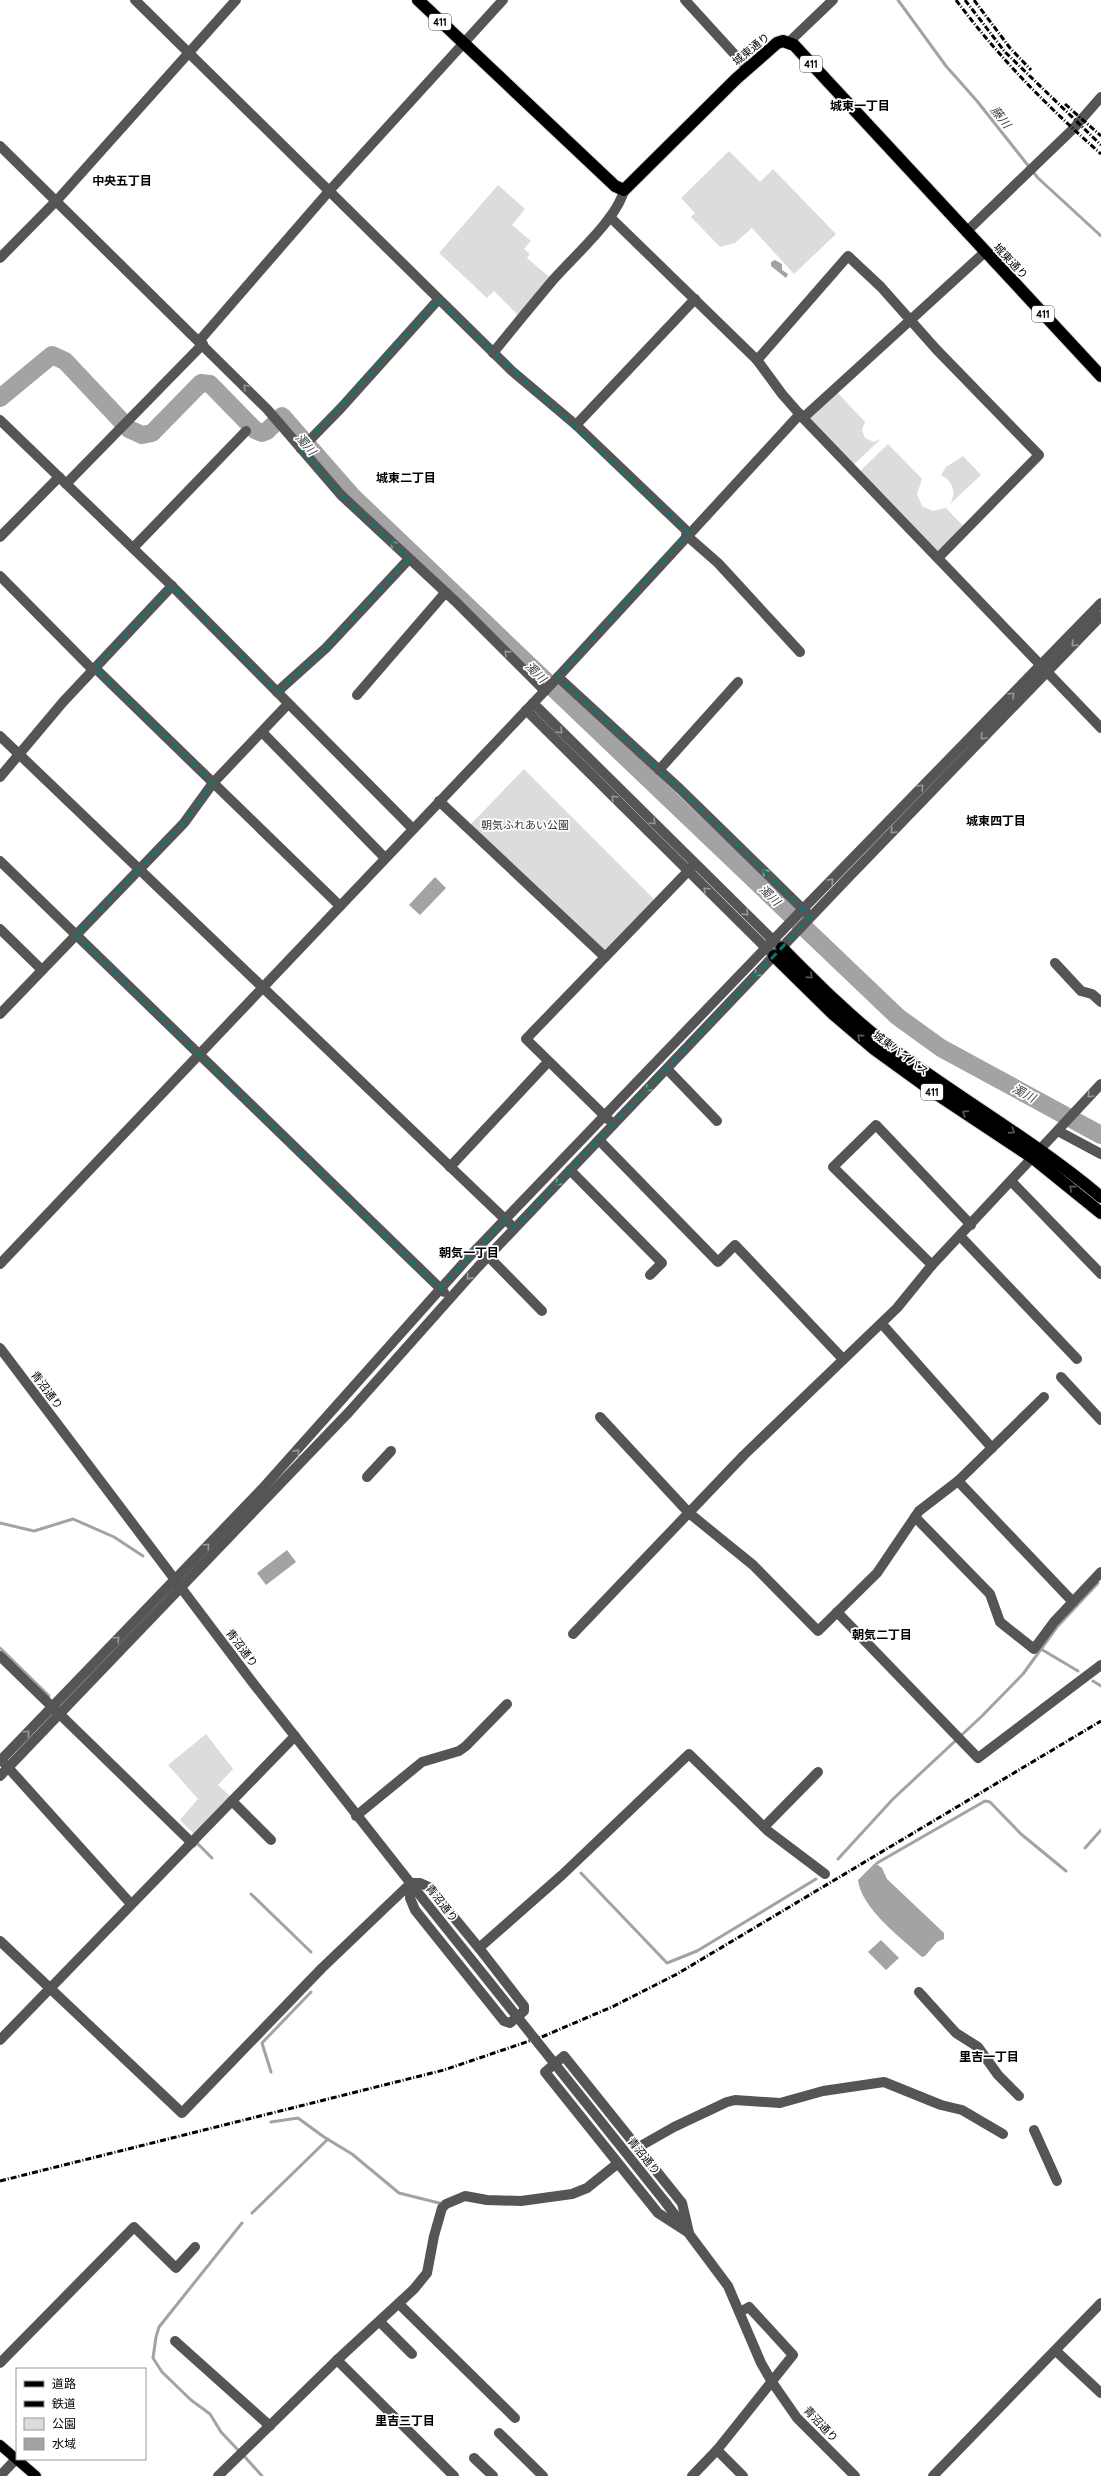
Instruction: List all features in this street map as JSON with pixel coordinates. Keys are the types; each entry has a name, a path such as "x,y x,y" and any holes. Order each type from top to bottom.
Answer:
{"highway":[{"name":"411","path":"418,0 463,44 616,186 624,190"},
{"name":"城東通り","path":"624,190 747,68 777,43 789,42 794,45 1101,376"},
{"name":"城東バイパス","path":"774,948 880,1040 1037,1154 1101,1197"},
{"name":"城東バイパス","path":"1037,1154 1101,1213"}],"main road":[{"path":"0,2445 16,2459"},
{"path":"17,2460 36,2476"}],"street":[{"path":"135,0 330,190 438,300 493,353 576,425 718,563 800,652"},
{"path":"0,258 56,201 236,0"},
{"path":"66,484 131,420 201,342 330,190 503,0"},
{"path":"685,0 747,68"},
{"path":"789,42 833,0"},
{"path":"966,232 1073,129 1101,97"},
{"path":"0,146 201,342 273,415 341,495 545,690"},
{"path":"493,353 553,280 610,216 622,201 624,190"},
{"path":"610,216 757,360 782,394 801,416 1101,728"},
{"path":"0,1264 439,801 558,678 688,534 801,416 911,322 985,252"},
{"path":"757,360 848,256 881,287 911,322 1039,455 938,558"},
{"path":"576,425 695,299"},
{"path":"301,449 341,408 438,300"},
{"path":"0,420 172,586 413,829"},
{"path":"133,548 246,431"},
{"path":"0,537 59,477"},
{"path":"277,692 326,648 409,559"},
{"path":"0,576 94,669 340,906"},
{"path":"0,777 94,669 172,586"},
{"path":"357,695 445,593"},
{"path":"0,1776 60,1715 262,1489 335,1410 440,1289 604,1116 774,948 793,936 1044,669 1101,603"},
{"path":"131,1904 0,1760 349,1412 488,1256 667,1069 774,948 785,929 803,909 1044,669 1101,616"},
{"path":"558,678 680,789 811,917"},
{"path":"659,770 738,682"},
{"path":"0,1014 184,823 213,783 288,704"},
{"path":"529,707 695,864 774,948"},
{"path":"529,707 688,872 774,948"},
{"path":"262,732 385,858"},
{"path":"0,736 515,1228"},
{"path":"439,801 605,957"},
{"path":"614,1125 526,1039 695,864"},
{"path":"2,868 76,935 450,1298"},
{"path":"0,929 42,970"},
{"path":"1055,964 1081,991 1092,994 1101,1002"},
{"path":"450,1167 548,1062"},
{"path":"667,1069 717,1121"},
{"path":"573,1634 744,1454 882,1324 932,1266 1012,1182 1058,1131 1079,1105 1101,1084"},
{"path":"932,1266 833,1167 876,1125 971,1225"},
{"path":"1058,1131 1101,1154"},
{"path":"599,1140 718,1262 735,1246 843,1360"},
{"path":"570,1170 662,1263 650,1274"},
{"path":"1012,1182 1101,1274"},
{"path":"960,1236 1078,1359"},
{"path":"488,1256 542,1311"},
{"path":"882,1324 992,1448"},
{"name":"青沼通り","path":"0,1348 178,1584 356,1816 690,2233 728,2286 761,2363 772,2382 802,2423 855,2476"},
{"path":"1061,1377 1101,1420"},
{"path":"600,1417 689,1513 753,1565 818,1631 877,1573 915,1517 958,1481 1044,1397"},
{"path":"367,1478 391,1451"},
{"path":"958,1481 1073,1602"},
{"path":"915,1517 990,1594 1000,1622 1034,1649 1054,1622 1101,1572"},
{"path":"837,1612 978,1758 1101,1665"},
{"path":"0,1656 192,1843"},
{"path":"356,1816 422,1762 459,1750 466,1746 507,1704"},
{"path":"0,2040 295,1736"},
{"path":"479,1948 562,1875 689,1754 764,1827 825,1874"},
{"path":"764,1827 818,1772"},
{"path":"232,1801 271,1840"},
{"path":"0,1941 182,2113 322,1968 411,1883 420,1883 429,1887 524,2006 524,2011 510,2023 504,2021 415,1910 410,1898 411,1883"},
{"path":"919,1992 956,2033 978,2047 998,2075 1019,2096"},
{"path":"564,2056 682,2203 690,2233 658,2213 617,2164 545,2072 564,2056"},
{"path":"637,2148 727,2102 735,2100 780,2103 823,2091 884,2082 942,2105 962,2110 1003,2134"},
{"path":"1034,2130 1057,2180"},
{"path":"218,2476 337,2360 399,2304 427,2273 434,2236 442,2208 446,2204 465,2196 487,2200 521,2200 572,2194 587,2188 617,2164"},
{"path":"0,2363 134,2227 176,2268 195,2247"},
{"path":"933,2476 1101,2303"},
{"path":"399,2304 515,2418"},
{"path":"692,2476 717,2450 793,2355 749,2307 740,2312"},
{"path":"380,2322 412,2354"},
{"path":"176,2341 270,2426"},
{"path":"1056,2351 1101,2393"},
{"path":"337,2360 454,2476"},
{"path":"499,2433 543,2476"},
{"path":"717,2450 743,2476"},
{"path":"474,2458 493,2476"},
{"path":"0,2476 16,2459"}],"highlighted area":[{"path":"438,300 689,533 558,677 680,789 811,917 515,1228 505,1220 440,1289 76,935 184,823 213,783 95,668 172,586 277,692 326,648 409,559 341,495 301,449"}],"green space":[{"path":"729,151 760,182 773,169 836,234 794,274 752,228 735,243 720,247 691,217 695,213 681,198"},
{"path":"498,185 525,209 512,225 531,241 524,249 530,254 527,258 553,280 521,318 494,291 487,298 439,253"},
{"path":"835,390 865,422 862,430 865,438 874,442 882,438 851,467 803,418"},
{"path":"888,444 922,479 917,494 922,506 933,511 946,508 966,529 938,558 857,474"},
{"path":"963,456 981,475 950,504 953,496 953,488 951,484 941,475 946,467"},
{"name":"朝気ふれあい公園","path":"524,769 654,899 605,950 601,950 470,825"},
{"path":"206,1734 233,1769 218,1785 230,1796 194,1834 180,1820 198,1799 168,1765"}],"water":[{"path":"775,260 782,264 782,270 788,274 786,278 771,266 771,262"},
{"path":"435,877 446,888 420,915 409,905"},
{"path":"287,1550 296,1562 266,1585 257,1573"},
{"path":"875,1863 882,1868 887,1879 944,1933 944,1939 937,1942 925,1956 922,1957 894,1932 874,1912 866,1901 858,1880"},
{"path":"881,1940 899,1958 886,1970 868,1952"}],"waterway":[{"name":"藤川","path":"898,0 946,66 977,101 1038,178 1101,236"},
{"name":"濁川","path":"0,398 52,355 65,361 129,429 142,435 152,433 201,383 210,384 255,430 262,433 267,431 282,416 352,496 898,1017 941,1048 1101,1135"},
{"path":"0,1523 34,1531 73,1519 114,1537 143,1556"},
{"path":"838,1859 893,1799 982,1716 1023,1674 1057,1627 1098,1583"},
{"path":"0,1648 49,1696"},
{"path":"1041,1649 1078,1671"},
{"path":"1093,1681 1101,1686"},
{"path":"877,1863 985,1801 990,1802 1021,1834 1066,1871"},
{"path":"1085,1848 1101,1830"},
{"path":"196,1842 212,1858"},
{"path":"581,1873 667,1963 697,1951 816,1879"},
{"path":"251,1894 311,1952"},
{"path":"271,2072 262,2043 311,1992"},
{"path":"271,2122 298,2118 324,2137 352,2154 399,2193 439,2203"},
{"path":"252,2213 328,2139"},
{"path":"239,2451 221,2432 210,2414 191,2400 162,2372 153,2358 159,2327 242,2223"},
{"path":"245,2457 262,2476"}],"railway":[{"path":"956,0 1024,81 1101,154"},
{"path":"965,0 1005,52 1101,145"},
{"path":"974,0 1010,48 1031,70"},
{"path":"1065,104 1101,136"},
{"path":"0,2181 444,2070 544,2036 614,2006 677,1974 1101,1721"}],"district":[{"name":"城東一丁目","path":"860,105"},
{"name":"中央五丁目","path":"122,180"},
{"name":"城東二丁目","path":"406,477"},
{"name":"城東四丁目","path":"996,820"},
{"name":"朝気一丁目","path":"469,1252"},
{"name":"朝気二丁目","path":"882,1634"},
{"name":"里吉一丁目","path":"989,2056"},
{"name":"里吉三丁目","path":"405,2420"}]}
